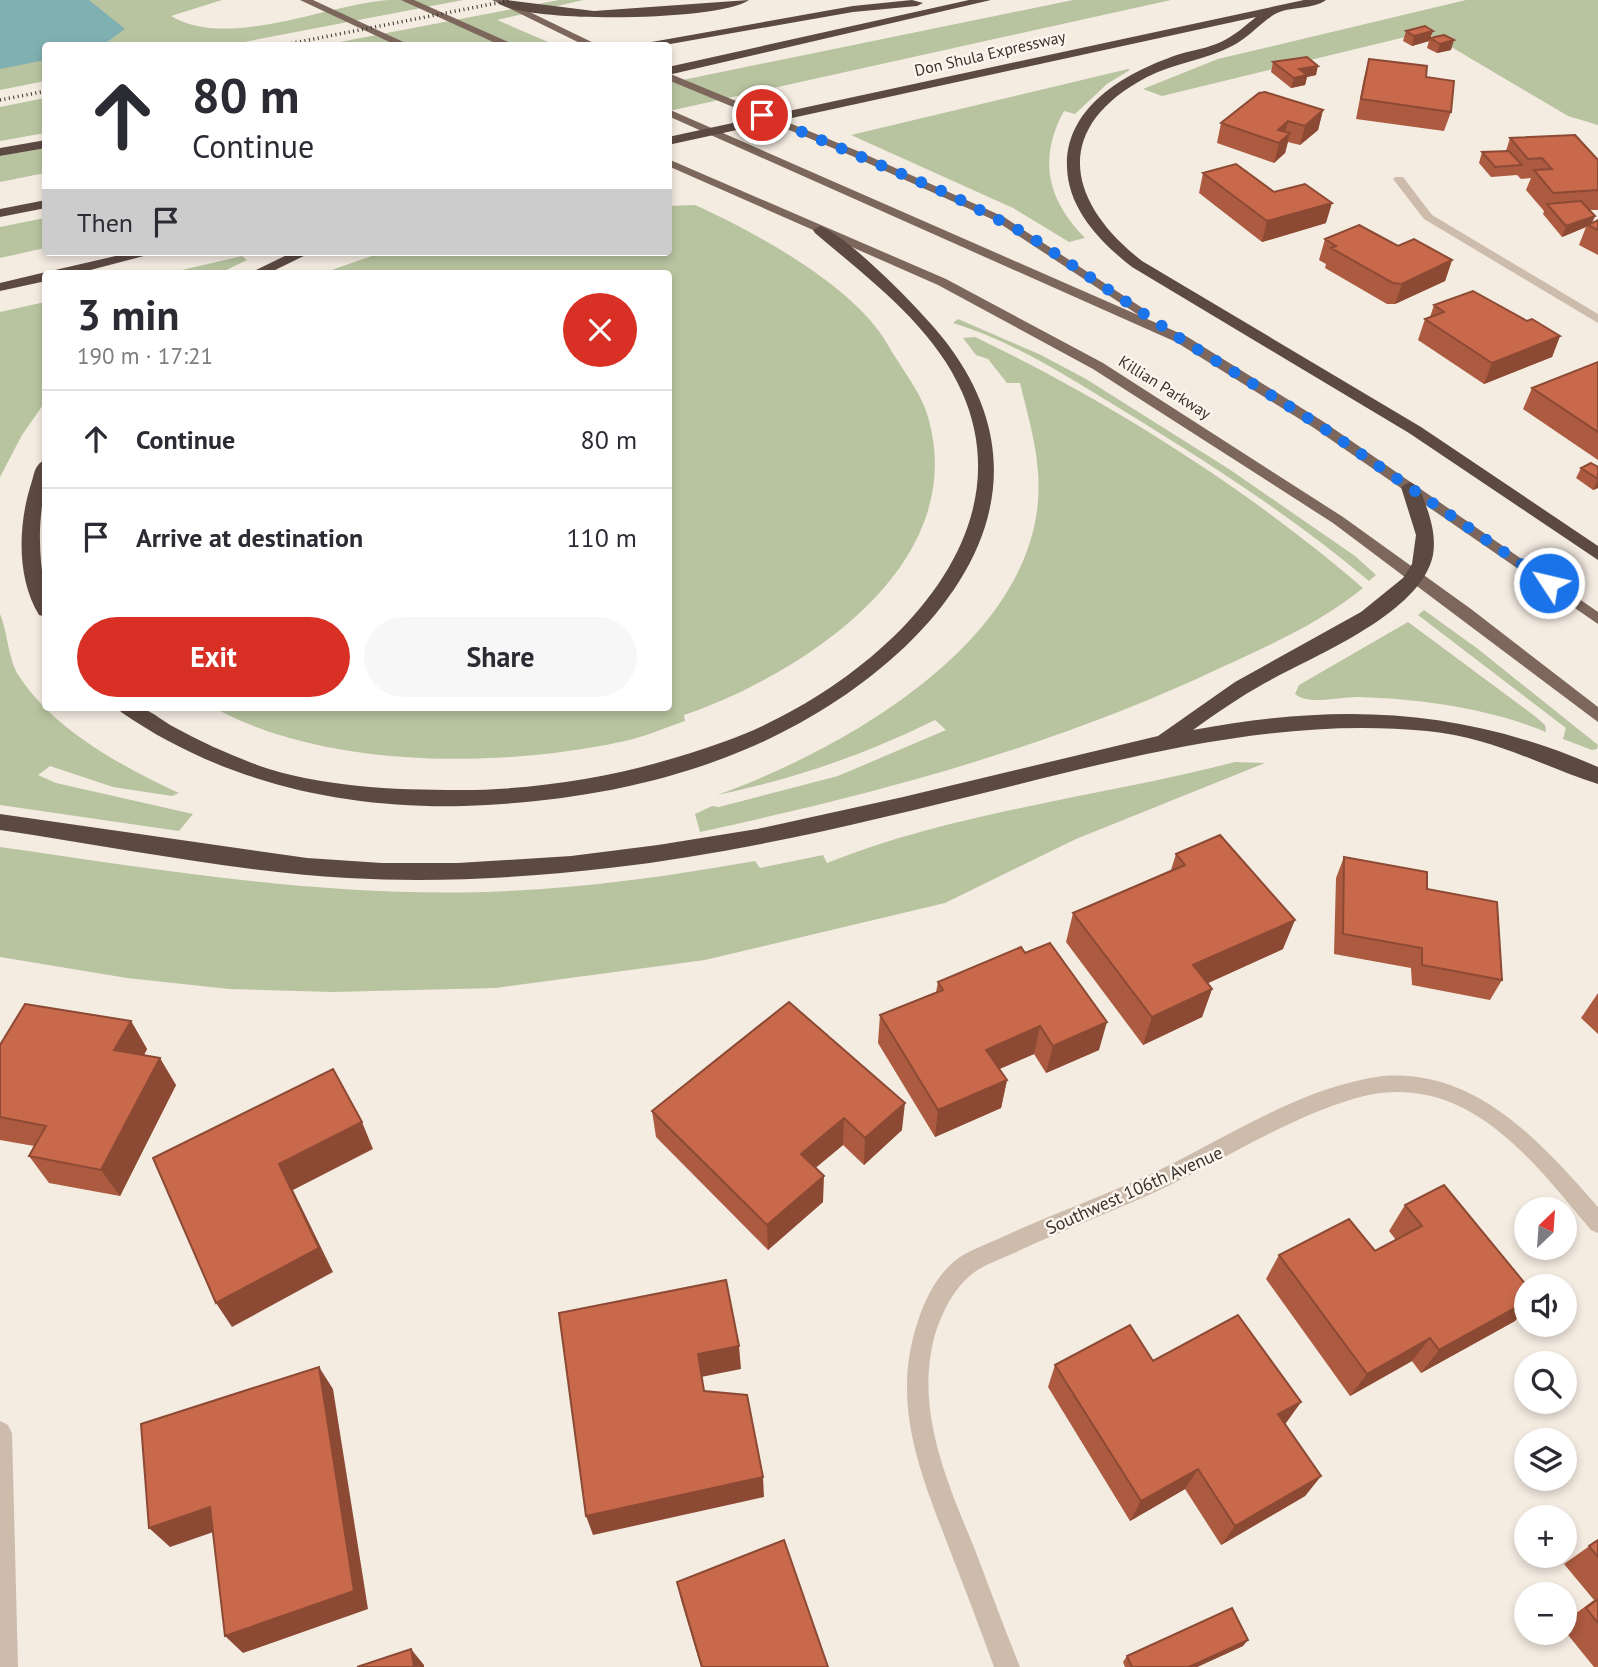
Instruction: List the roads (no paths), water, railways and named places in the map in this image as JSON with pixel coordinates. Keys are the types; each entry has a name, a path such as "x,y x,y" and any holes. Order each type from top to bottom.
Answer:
{"highway":[{"path":"500,2 560,15 612,17 665,13 743,0"},
{"path":"659,42 853,9 947,0"},
{"path":"672,70 985,0"},
{"name":"Don Shula Expressway","path":"672,140 1320,0"},
{"path":"1272,11 1228,44 1155,68 1133,79 1102,102 1083,124 1073,150 1074,177 1082,205 1113,244 1137,264 1415,430 1598,554"},
{"path":"0,152 42,145"},
{"path":"0,213 42,205"},
{"path":"135,711 207,752 289,782 374,794 467,799 564,790 652,774 739,744 814,707 880,663 930,611 962,566 982,516 988,468 982,422 964,379 934,335 901,301 820,230"},
{"path":"73,270 134,256"},
{"path":"264,270 296,256"},
{"path":"0,287 42,277"},
{"path":"42,474 29,530 33,583 42,602"},
{"path":"1162,741 1242,687 1378,610 1415,576 1425,547 1420,510 1410,486"},
{"path":"0,822 310,866 415,872 512,869 609,860 716,845 910,803 1162,741 1323,721 1432,724 1547,753 1598,776"}],"main road":[{"path":"305,0 398,42"},
{"path":"406,0 503,42"},
{"path":"500,2 586,42"},
{"path":"672,78 949,194 1028,235 1181,339 1319,425 1410,486 1598,620"},
{"path":"672,114 1181,339"},
{"name":"Killian Parkway","path":"672,164 942,282 1098,366 1254,464 1415,576 1598,716"}],"street":[{"path":"1399,179 1428,218 1598,319"},
{"name":"Southwest 106th Avenue","path":"1007,1667 930,1467 918,1405 921,1354 934,1305 942,1291 964,1267 1167,1177 1300,1111 1353,1090 1398,1083 1432,1088 1468,1102 1496,1118 1519,1135 1598,1223"},
{"path":"0,1433 5,1667"}],"water":[{"path":"0,0 89,0 125,29 107,42 42,42 42,61 0,69"}],"railway":[{"path":"298,42 512,0"},
{"path":"0,100 42,92"}]}
